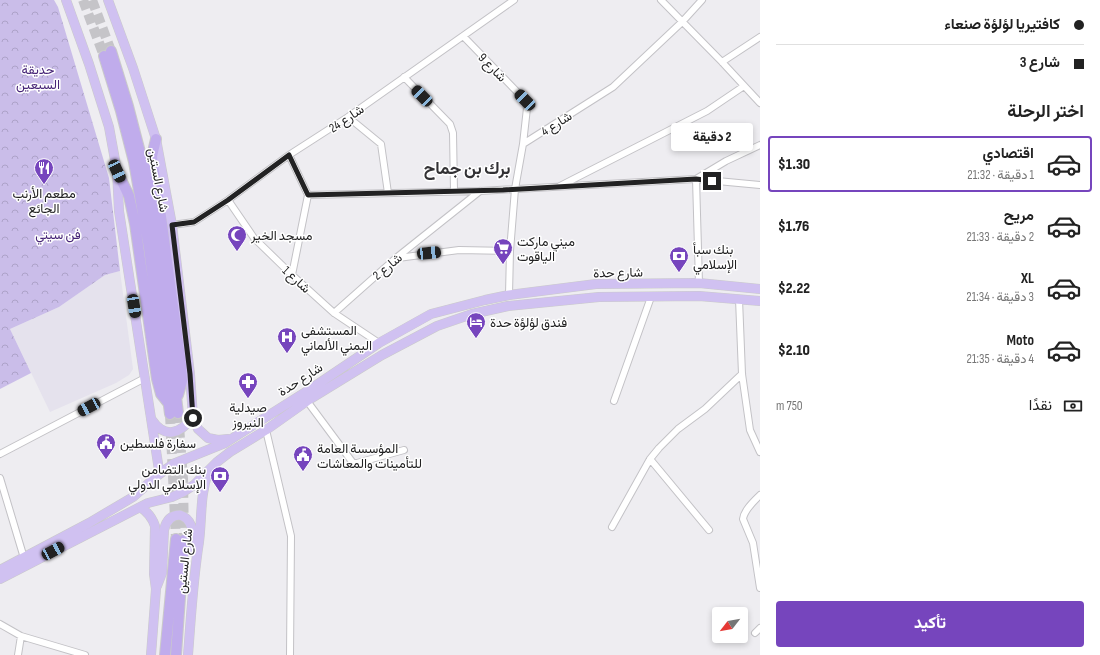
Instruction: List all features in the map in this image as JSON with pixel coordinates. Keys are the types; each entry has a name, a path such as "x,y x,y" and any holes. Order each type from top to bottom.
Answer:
{"highway":[{"name":"شارع الستين","path":"108,54 134,162 149,248 173,408"},
{"path":"156,139 152,156 153,166 181,365 182,381 173,408"},
{"path":"117,171 129,196 157,379 161,394 173,408"},
{"name":"شارع الستين","path":"165,655 180,540 176,655"}],"main road":[{"path":"66,0 103,105 109,127 117,171 120,211 160,470 157,476"},
{"path":"108,0 133,68 156,139 172,225 190,374 193,418 198,429 208,438 218,440 231,438"},
{"name":"شارع حدة","path":"0,570 89,523 133,497 173,464 225,443 312,388 379,343 430,314 509,295 596,284 699,283 760,289"},
{"name":"شارع حدة","path":"0,579 148,503 172,497 183,492 194,485 230,452 266,430 307,401 382,355 437,326 472,314 508,306 598,297 699,296 760,301"},
{"path":"407,327 415,337"},
{"path":"152,420 156,426 163,431 172,433 181,430 193,418"},
{"name":"شارع الستين","path":"188,655 204,484 209,470"},
{"name":"شارع الستين","path":"140,507 153,519 155,526 154,574 156,589 151,655"},
{"path":"156,589 162,573 164,530 166,524 172,517 180,515 189,520 196,558"}],"street":[{"name":"شارع 24","path":"172,225 194,222 228,200 289,155 348,117 514,0"},
{"path":"661,0 760,103"},
{"name":"شارع 4","path":"523,144 613,87 682,22 702,0"},
{"name":"شارع 9","path":"463,36 525,100 527,108 523,144"},
{"path":"722,62 760,37"},
{"path":"404,77 450,124 453,133 454,190"},
{"path":"556,188 707,111 744,86"},
{"path":"348,117 381,144 388,193"},
{"path":"509,295 510,251 515,189 523,144"},
{"path":"696,179 726,161 760,145"},
{"path":"289,155 308,195 292,275"},
{"path":"696,179 699,283"},
{"path":"308,195 556,188 696,179 760,185"},
{"name":"شارع 2","path":"334,312 396,258 480,191"},
{"name":"شارع 1","path":"228,200 254,238 292,275 334,312 379,343"},
{"path":"396,258 459,250 510,251"},
{"path":"614,402 651,297"},
{"path":"739,299 742,374 750,430 760,452"},
{"path":"612,528 650,459 678,429 705,409 742,374"},
{"path":"0,454 145,378"},
{"path":"307,401 353,463 404,450"},
{"path":"266,430 291,536 290,655"},
{"path":"650,459 709,530"},
{"path":"0,478 24,558"},
{"path":"760,495 743,516 753,543 760,588"},
{"path":"0,624 21,636 85,655"},
{"path":"755,634 760,628"},
{"path":"18,655 21,636"}],"shaded area":[{"path":"120,271 133,369 129,375 116,383 50,412 10,329 59,307 105,275"}],"green space":[{"name":"فن سيتي","path":"0,0 54,0 58,7 109,178 120,271 105,275 59,307 10,329 31,373 0,389"}],"tunnel":[{"path":"83,0 104,56"},
{"path":"92,0 111,51"},
{"path":"178,413 183,479 184,540"},
{"path":"170,414 176,539"}],"place":[{"name":"مطعم الأرنب الجائع","path":"44,185"},
{"name":"مسجد الخير","path":"237,252"},
{"name":"ميني ماركت الياقوت","path":"503,265"},
{"name":"بنك سبأ الإسلامي","path":"679,273"},
{"name":"فندق لؤلؤة حدة","path":"476,339"},
{"name":"المستشفى اليمني الألماني","path":"287,354"},
{"name":"صيدلية النيروز","path":"248,399"},
{"name":"سفارة فلسطين","path":"106,460"},
{"name":"المؤسسة العامة للتأمينات والمعاشات","path":"303,472"},
{"name":"بنك التضامن الإسلامي الدولي","path":"220,493"}],"district":[{"name":"برك بن جماح","path":"467,168"}],"route":[{"path":"193,418 190,374 172,225 194,222 228,200 289,155 308,195 556,188 696,179 712,181"}],"park label":[{"name":"حديقة السبعين","path":"38,76"}]}
